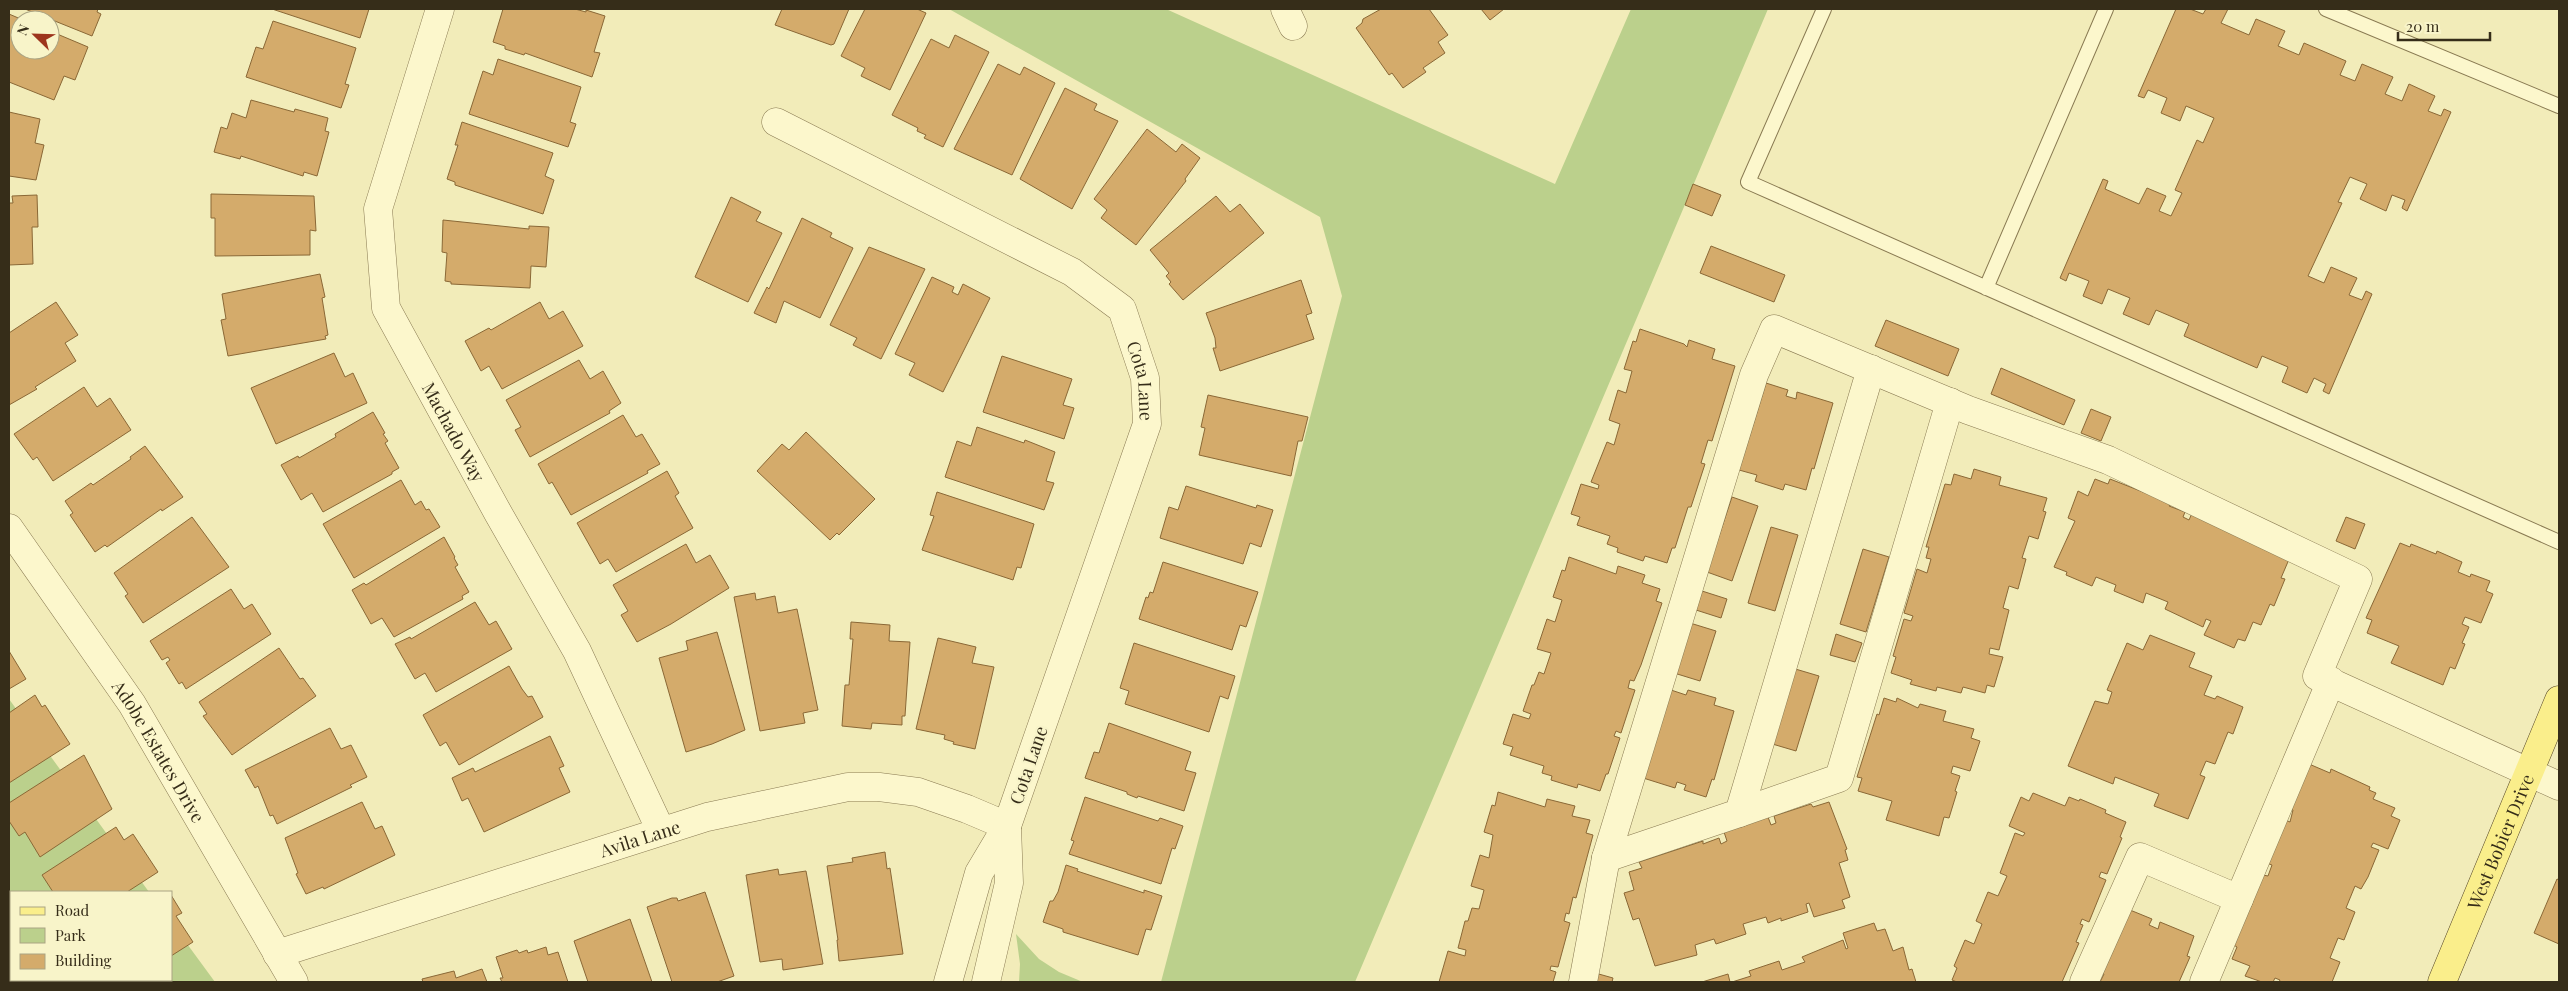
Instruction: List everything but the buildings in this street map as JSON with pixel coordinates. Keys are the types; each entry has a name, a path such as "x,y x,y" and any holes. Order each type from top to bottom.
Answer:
{"main road":[{"name":"West Bobier Drive","path":"2442,982 2559,700"}],"street":[{"name":"Machado Way","path":"440,9 378,209 386,308 498,513 577,651 661,831"},
{"name":"Cota Lane","path":"776,122 1072,272 1122,310 1145,378 1147,424 1007,826 979,873 948,982"},
{"path":"1583,982 1606,858 1751,384 1774,329 1950,402 2108,460 2358,579 2317,676 2559,786"},
{"path":"1739,814 1871,369"},
{"path":"1606,858 1739,814 1839,778 1950,402"},
{"name":"Adobe Estates Drive","path":"9,528 132,704 294,982"},
{"path":"2204,982 2330,682"},
{"name":"Avila Lane","path":"277,954 707,817 848,787 879,787 918,792 968,809 1007,826"},
{"name":"Cota Lane","path":"986,982 1009,883 1007,826"},
{"path":"2084,982 2140,857 2239,899"}],"lane":[{"path":"1824,9 1748,182 2559,542"},
{"path":"1986,288 2106,9"},
{"path":"2326,9 2559,106"}],"green space":[{"path":"949,9 1166,9 1555,184 1631,9 1768,9 1355,982 1161,982 1342,296 1320,217"},
{"path":"9,699 148,891 10,891 10,981 172,981 172,923 215,982 9,982"},
{"path":"1016,934 1039,959 1059,972 1083,982 1019,982 1020,964"}]}
